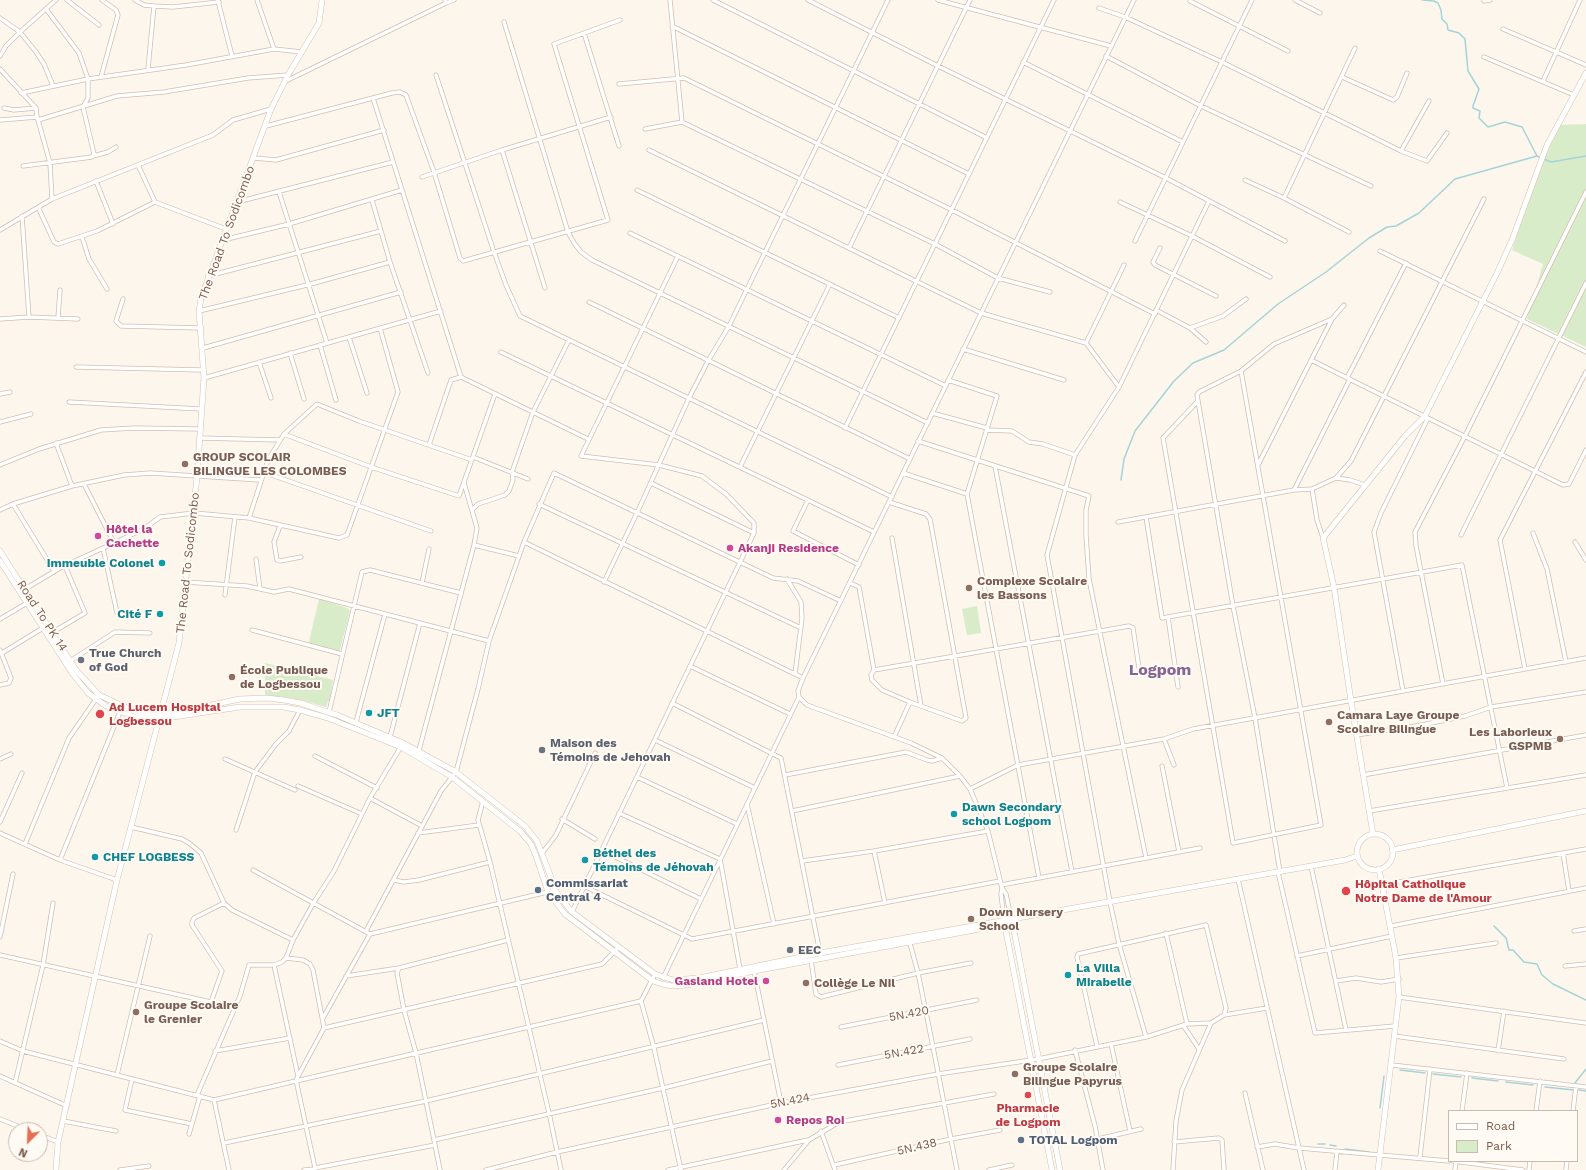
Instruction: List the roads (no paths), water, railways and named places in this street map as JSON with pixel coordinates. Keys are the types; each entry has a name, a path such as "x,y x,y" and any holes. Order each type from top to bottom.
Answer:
{"main road":[{"name":"The Road To Sodicombo","path":"56,1170 58,1142 117,880 158,718 179,643 194,513 204,378 202,370 199,311 208,276 254,158 271,109 288,75 319,23 322,0"},
{"path":"1373,834 1350,701 1334,588 1323,538 1405,436 1426,417 1512,240 1547,145 1586,73"},
{"name":"Road To PK 14","path":"0,551 53,632 70,661 85,681 99,695 146,717"},
{"name":"Road To PK 14","path":"0,562 72,673 96,699 120,712 146,717"},
{"path":"158,718 253,698 300,703 356,722 390,737 452,777 483,801 527,839 536,856 548,892 565,914 652,981 672,986 687,985 754,970 811,960 821,956"},
{"path":"146,717 158,718 240,707 267,706 300,710 419,750 456,772 525,826 543,852 556,890 572,912 655,974 663,978 682,981 740,969 821,956 1345,860 1357,856"},
{"path":"1392,850 1586,811"},
{"path":"1373,834 1386,838 1392,850 1389,862 1379,869 1365,867 1357,856 1360,841 1373,834"},
{"path":"1378,1170 1392,1065 1399,997 1396,958 1391,926 1379,869"},
{"path":"1013,920 1060,1170"},
{"path":"1005,922 1052,1170"}],"street":[{"path":"0,56 6,46 20,32 56,0"},
{"path":"67,0 99,25"},
{"path":"101,77 118,15 116,10 102,0"},
{"path":"135,0 144,5 173,7 218,1 232,56"},
{"path":"257,0 274,50"},
{"path":"286,81 446,2 454,0"},
{"path":"670,0 682,122"},
{"path":"713,0 987,138"},
{"path":"808,0 1005,100 1166,178 1285,241"},
{"path":"604,582 651,483 688,398 729,326 888,0"},
{"path":"938,0 1111,46"},
{"path":"849,248 970,0"},
{"path":"845,428 1054,0"},
{"path":"663,978 798,697 798,691 803,678 1134,0"},
{"path":"1135,241 1252,0"},
{"path":"1294,0 1320,13"},
{"path":"1484,1 1490,0"},
{"path":"1543,81 1580,0"},
{"path":"1190,1 1288,52"},
{"path":"148,70 154,6"},
{"path":"1099,8 1125,17 1222,62 1401,151 1427,160 1447,133"},
{"path":"46,9 76,48 88,79 88,98 83,107 93,156"},
{"path":"0,18 20,32 41,58 53,86"},
{"path":"266,126 392,92 400,92 406,95 434,172 460,258 466,261 568,232 608,220 554,44 620,20"},
{"path":"504,22 541,139 568,232 581,252 592,260 928,423"},
{"path":"672,26 969,174"},
{"path":"1503,29 1586,65"},
{"path":"584,33 619,146"},
{"path":"1284,198 1356,48"},
{"path":"22,93 88,79 186,65 232,56 274,50 302,52"},
{"path":"1106,56 1201,106 1371,186"},
{"path":"1484,57 1574,95"},
{"path":"1023,62 1183,142"},
{"path":"0,69 36,108 50,163 52,199"},
{"path":"1342,77 1393,100 1396,97 1407,73"},
{"path":"0,120 38,118 83,107 117,96 164,92 248,78 288,75"},
{"path":"436,75 466,162 494,252 506,285 520,316 892,497"},
{"path":"619,84 684,78 952,210 1111,291 1190,328 1206,342"},
{"path":"374,98 461,377"},
{"path":"1401,151 1429,101"},
{"path":"4,108 14,110 36,108"},
{"path":"0,230 52,199 212,136 234,120 271,109"},
{"path":"422,177 502,150 611,117"},
{"path":"645,129 682,122 935,244 998,278 1050,292"},
{"path":"254,158 276,160 384,130"},
{"path":"23,166 93,156 108,152 116,147"},
{"path":"502,150 545,288"},
{"path":"649,150 981,313 1086,343 1119,387"},
{"path":"237,202 393,162"},
{"path":"138,165 155,202 226,229"},
{"path":"1245,180 1284,198 1349,232"},
{"path":"96,181 113,224"},
{"path":"223,240 289,224 402,190"},
{"path":"638,190 899,318"},
{"path":"279,192 307,285 327,343"},
{"path":"1443,684 1416,546 1415,532 1465,436 1521,320 1586,192"},
{"path":"1118,522 1263,495 1312,489 1336,478 1351,461 1484,199"},
{"path":"372,200 390,262 428,373"},
{"path":"1146,1036 1119,944 1110,902 1047,555 1076,455 1119,387 1209,201"},
{"path":"38,207 56,243 82,237 113,224 155,202"},
{"path":"1120,202 1192,236 1270,277"},
{"path":"22,216 29,317"},
{"path":"208,276 298,254 381,231"},
{"path":"630,233 946,386"},
{"path":"82,237 89,259 107,289"},
{"path":"1160,248 1153,262 1155,265 1216,296"},
{"path":"1380,251 1586,352"},
{"path":"572,912 754,533 754,523 713,483 702,476 659,465 581,456 678,256"},
{"path":"199,311 307,285 390,262"},
{"path":"1294,490 1406,264"},
{"path":"1086,343 1124,265"},
{"path":"1461,535 1586,283"},
{"path":"740,467 830,284"},
{"path":"58,318 60,290"},
{"path":"202,348 401,292"},
{"path":"123,299 116,321 121,326 201,328"},
{"path":"1190,328 1223,316 1246,299"},
{"path":"590,302 910,459"},
{"path":"1258,466 1332,319 1344,306"},
{"path":"204,378 441,311"},
{"path":"0,319 29,317 78,319"},
{"path":"1332,319 1274,344 1241,371 1199,392 1197,402 1233,606 1255,718 1279,872 1315,1033 1395,1026"},
{"path":"25,589 54,571 144,529 160,517 194,513 249,518 280,526 343,538 347,535 358,506 398,392 380,328"},
{"path":"349,337 367,393"},
{"path":"472,510 478,504 501,497 509,491 513,480 512,472 533,412 569,340"},
{"path":"320,345 336,400"},
{"path":"963,349 1064,380"},
{"path":"501,352 874,532"},
{"path":"290,354 304,400"},
{"path":"1311,360 1563,485 1569,484 1586,450"},
{"path":"259,362 271,398"},
{"path":"76,367 202,370"},
{"path":"1197,402 1163,438 1233,843 1321,825 1241,371"},
{"path":"1525,669 1500,540 1586,372"},
{"path":"429,445 451,380 461,377 588,439"},
{"path":"948,380 997,396 968,494 1039,878"},
{"path":"0,394 10,392"},
{"path":"284,434 372,467 459,496 495,394"},
{"path":"69,402 202,409"},
{"path":"249,518 262,472 280,440 284,434 317,404 385,430 512,472 528,479"},
{"path":"932,413 987,429 1012,431 1029,442 1043,444 1076,455"},
{"path":"0,422 31,414"},
{"path":"1403,691 1381,579 1374,532 1376,523 1426,417"},
{"path":"0,465 56,443 101,430 134,428 200,429"},
{"path":"199,438 280,440"},
{"path":"918,441 1089,496 1086,510 1087,558 1093,599 1146,858"},
{"path":"56,443 72,486"},
{"path":"995,466 1072,872"},
{"path":"262,472 431,531"},
{"path":"0,510 13,504 72,486 124,475 150,473 260,480"},
{"path":"366,931 441,791 456,772 489,641 524,542 539,504 554,473 773,578 798,581 841,601"},
{"path":"903,473 968,494"},
{"path":"1336,478 1350,480 1365,485"},
{"path":"419,750 474,546 477,528 464,482"},
{"path":"651,483 754,533"},
{"path":"84,484 114,543"},
{"path":"1312,489 1323,538"},
{"path":"808,500 793,532 858,564"},
{"path":"850,583 859,587 874,670 871,675 872,680 876,685 882,690 910,702 962,721 965,720 930,518 926,514 889,502"},
{"path":"13,504 54,571"},
{"path":"539,504 623,542 801,628"},
{"path":"225,595 235,517"},
{"path":"1146,517 1162,618 1462,565 1507,788"},
{"path":"280,526 274,542 277,560 280,561 301,557"},
{"path":"1533,532 1546,569 1566,662"},
{"path":"892,538 921,706"},
{"path":"524,542 803,678"},
{"path":"1575,542 1586,560"},
{"path":"474,546 519,556"},
{"path":"103,548 117,613"},
{"path":"422,583 429,548"},
{"path":"256,559 260,589"},
{"path":"53,632 85,613 65,566"},
{"path":"329,712 362,572 365,570 461,593"},
{"path":"787,579 801,602 801,628 795,674"},
{"path":"185,582 227,585 274,592 289,589 489,641"},
{"path":"0,619 27,603"},
{"path":"356,722 385,614"},
{"path":"1168,617 1178,687"},
{"path":"390,737 420,623"},
{"path":"874,670 1129,626 1132,627 1139,668"},
{"path":"0,686 8,683 11,678 1,651 43,628"},
{"path":"252,630 342,654"},
{"path":"70,661 115,632 150,633"},
{"path":"970,789 1018,765 1164,739 1193,729 1213,725 1586,658"},
{"path":"690,666 790,714"},
{"path":"1356,735 1451,719 1491,707 1586,692"},
{"path":"798,697 807,705 894,736 942,758 960,776 970,789 988,831 1001,885 1006,894 1013,920"},
{"path":"25,844 70,738 96,699"},
{"path":"894,736 910,702"},
{"path":"672,703 781,758 821,956"},
{"path":"236,830 255,772 292,726 300,710"},
{"path":"60,860 120,712"},
{"path":"1363,775 1586,735"},
{"path":"1164,739 1174,764"},
{"path":"655,740 754,788"},
{"path":"189,1134 199,1096 216,1051 240,996 249,965 274,965 282,962 286,958 293,940 314,902 334,871 370,798 402,745"},
{"path":"785,775 906,752 932,761 942,758"},
{"path":"543,852 556,835 562,819 595,753"},
{"path":"0,759 11,754"},
{"path":"315,756 377,788"},
{"path":"225,759 362,814"},
{"path":"1162,766 1179,852"},
{"path":"0,822 22,774"},
{"path":"1369,811 1586,775"},
{"path":"792,811 960,776"},
{"path":"637,777 737,824"},
{"path":"370,798 422,826"},
{"path":"483,801 478,816 540,1073 560,1170"},
{"path":"747,803 774,924"},
{"path":"619,813 720,859"},
{"path":"562,819 595,839"},
{"path":"418,834 480,825"},
{"path":"131,827 182,839 198,849 224,903 232,910 293,940"},
{"path":"802,861 874,851 988,831"},
{"path":"0,833 60,860 117,880"},
{"path":"584,886 692,939 885,903 1001,885 1200,848"},
{"path":"1382,885 1586,849"},
{"path":"601,850 701,898"},
{"path":"874,851 885,903"},
{"path":"1563,853 1569,891"},
{"path":"720,859 740,969"},
{"path":"393,880 404,882 419,880 490,862"},
{"path":"1311,866 1346,1030"},
{"path":"253,870 370,934"},
{"path":"0,937 13,874"},
{"path":"1238,879 1304,1170"},
{"path":"1001,885 1000,894 1005,922"},
{"path":"1391,926 1586,888"},
{"path":"323,1018 370,934 556,890"},
{"path":"15,1083 42,965 53,903"},
{"path":"0,956 211,1002 222,971 192,922 194,918 224,903"},
{"path":"1097,1046 1077,957 1080,952 1203,924 1207,926 1226,1008 1224,1015"},
{"path":"1574,931 1586,929"},
{"path":"1166,933 1187,1024"},
{"path":"117,1075 150,936"},
{"path":"1297,956 1392,936"},
{"path":"908,939 918,973 926,1010 956,1170"},
{"path":"346,976 399,968 508,940"},
{"path":"1396,958 1496,943"},
{"path":"324,1028 602,964 619,947"},
{"path":"286,958 303,960 310,964 313,970 323,1018 324,1028 296,1080 315,1169"},
{"path":"811,960 816,994 822,997 918,973 971,963"},
{"path":"1565,966 1586,964"},
{"path":"274,965 298,1076"},
{"path":"399,968 397,973 404,1010 416,1053 440,1170"},
{"path":"754,970 781,1103"},
{"path":"655,974 641,1001 654,1048 681,1168"},
{"path":"1336,981 1356,978 1381,982 1398,979"},
{"path":"1399,997 1586,1023"},
{"name":"5N.420","path":"842,1027 977,1000"},
{"path":"0,1041 23,1051 214,1100 641,1001"},
{"path":"1173,1170 1178,1105 1182,1090 1211,1022 1224,1015 1267,1008"},
{"path":"1498,1051 1504,1011"},
{"path":"224,1143 426,1101 540,1073 654,1048 764,1020"},
{"name":"5N.424","path":"486,1170 671,1126 781,1103 938,1074 1038,1059 1146,1036 1182,1025 1211,1022"},
{"path":"1182,1025 1199,1049"},
{"path":"1394,1036 1564,1059"},
{"path":"216,1051 290,1038"},
{"name":"5N.422","path":"838,1065 970,1039"},
{"path":"1111,1044 1130,1131"},
{"path":"1075,1050 1098,1139 1103,1170"},
{"path":"434,1140 663,1088 772,1061"},
{"path":"1392,1065 1586,1087"},
{"path":"1420,1157 1430,1069"},
{"path":"1462,1110 1468,1073"},
{"path":"0,1076 67,1106"},
{"path":"132,1079 125,1110 192,1124"},
{"path":"1536,1110 1540,1081"},
{"path":"1573,1110 1576,1086"},
{"path":"1245,1093 1263,1170"},
{"path":"784,1170 809,1140 838,1122 994,1094"},
{"path":"214,1100 230,1170"},
{"path":"63,1121 116,1131"},
{"path":"1098,1139 1140,1129"},
{"name":"5N.438","path":"834,1165 951,1139 1000,1130"},
{"path":"822,1131 835,1170"},
{"path":"48,1138 58,1142"},
{"path":"1174,1142 1213,1138 1222,1140 1224,1170"},
{"path":"668,1170 809,1140"},
{"path":"1257,1147 1275,1144 1298,1148 1448,1160"},
{"path":"304,1170 435,1145"},
{"path":"1335,1170 1337,1151"},
{"path":"1461,1162 1492,1168 1523,1170"},
{"path":"989,1170 1012,1165"},
{"path":"120,1170 140,1169 149,1166"}],"waterway":[{"path":"1422,0 1434,1 1438,3 1441,10 1442,19 1447,24 1448,30 1459,33 1465,39 1468,71 1479,89 1473,108 1480,111 1479,118 1488,127 1505,122 1522,127 1537,156 1551,162 1586,156"},
{"path":"1121,480 1124,459 1135,431 1174,381 1193,363 1224,350 1278,304 1326,272 1369,238 1387,227 1396,226 1419,213 1455,179 1537,156"},
{"path":"1494,926 1506,938 1509,950 1513,950 1524,962 1537,964 1542,975 1553,984 1586,1000"},
{"path":"1575,1083 1586,1069"},
{"path":"1400,1070 1425,1073"},
{"path":"1433,1074 1461,1077"},
{"path":"1380,1108 1384,1076"},
{"path":"1472,1078 1498,1081"},
{"path":"1506,1082 1533,1085"},
{"path":"1545,1087 1574,1090"},
{"path":"1579,1090 1586,1091"},
{"path":"1318,1144 1325,1144"},
{"path":"1330,1145 1336,1146"},
{"path":"1345,1149 1369,1152"}],"place":[{"name":"GROUP SCOLAIR BILINGUE LES COLOMBES","path":"185,464"},
{"name":"Hôtel la Cachette","path":"98,536"},
{"name":"Akanji Residence","path":"730,548"},
{"name":"Immeuble Colonel","path":"162,563"},
{"name":"Complexe Scolaire les Bassons","path":"969,588"},
{"name":"Cité F","path":"160,614"},
{"name":"True Church of God","path":"81,660"},
{"name":"École Publique de Logbessou","path":"232,677"},
{"name":"JFT","path":"369,713"},
{"name":"Ad Lucem Hospital Logbessou","path":"100,714"},
{"name":"Camara Laye Groupe Scolaire Bilingue","path":"1329,722"},
{"name":"Les Laborieux GSPMB","path":"1560,739"},
{"name":"Maison des Témoins de Jehovah","path":"542,750"},
{"name":"Dawn Secondary school Logpom","path":"954,814"},
{"name":"CHEF LOGBESS","path":"95,857"},
{"name":"Béthel des Témoins de Jéhovah","path":"585,860"},
{"name":"Commissariat Central 4","path":"538,890"},
{"name":"Hôpital Catholique Notre Dame de l'Amour","path":"1346,891"},
{"name":"Down Nursery School","path":"971,919"},
{"name":"EEC","path":"790,950"},
{"name":"La Villa Mirabelle","path":"1068,975"},
{"name":"Gasland Hotel","path":"766,981"},
{"name":"Collège Le Nil","path":"806,983"},
{"name":"Groupe Scolaire le Grenier","path":"136,1012"},
{"name":"Groupe Scolaire Bilingue Papyrus","path":"1015,1074"},
{"name":"Pharmacie de Logpom","path":"1028,1095"},
{"name":"Repos Roi","path":"778,1120"},
{"name":"TOTAL Logpom","path":"1021,1140"}],"district":[{"name":"Logpom","path":"1160,670"}]}
